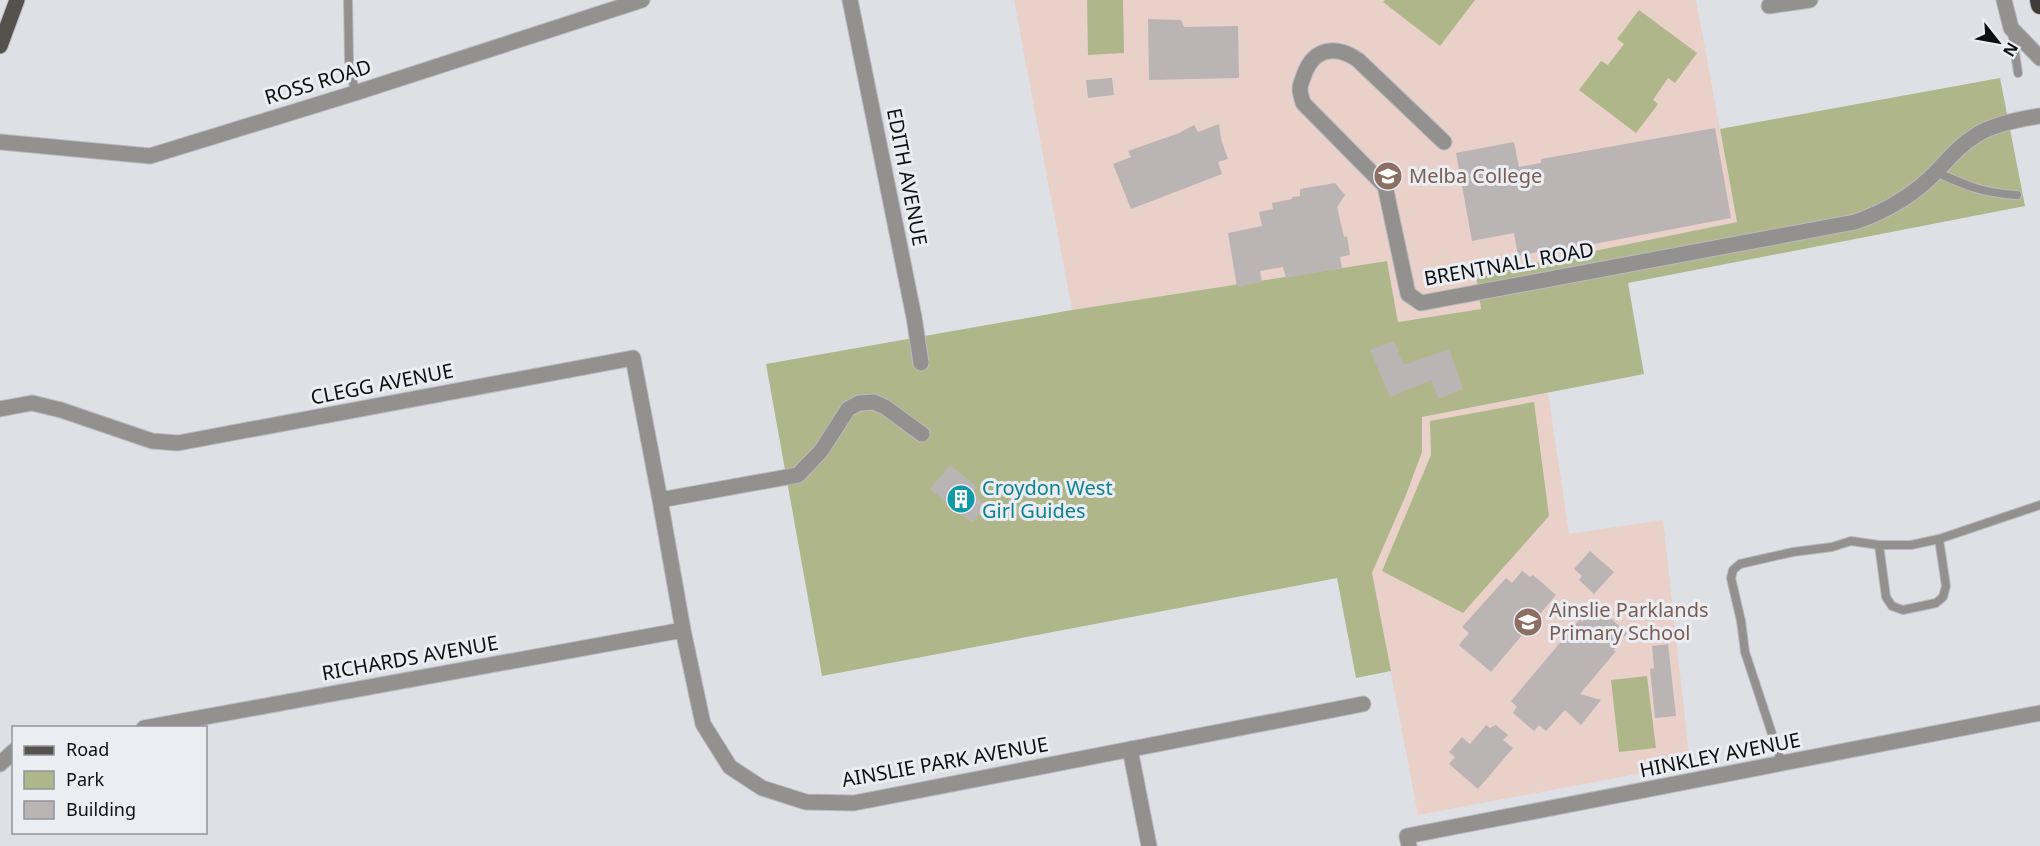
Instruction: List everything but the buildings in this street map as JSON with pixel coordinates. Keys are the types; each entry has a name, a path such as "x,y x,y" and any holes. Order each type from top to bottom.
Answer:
{"highway":[{"path":"2039,0 2040,5"}],"main road":[{"path":"0,46 17,0"}],"street":[{"name":"ROSS ROAD","path":"0,142 150,156 356,93 642,0"},
{"name":"EDITH AVENUE","path":"850,0 914,317 921,363"},
{"path":"1769,6 1810,0"},
{"path":"2004,0 2011,28 2040,58"},
{"name":"BRENTNALL ROAD","path":"1444,142 1348,53 1335,49 1320,53 1307,67 1300,88 1303,103 1385,186 1408,294 1421,303 1855,222 1878,214 1905,200 1936,172 1956,149 1979,133 2040,116"},
{"name":"CLEGG AVENUE","path":"0,409 32,403 61,410 152,441 178,443 633,358 660,500"},
{"path":"660,500 798,475 821,451 848,409 859,403 874,402 885,407 922,434"},
{"name":"AINSLIE PARK AVENUE","path":"660,500 682,630 703,724 730,767 762,788 806,802 854,803 1363,704"},
{"name":"RICHARDS AVENUE","path":"155,726 682,630"},
{"name":"HINKLEY AVENUE","path":"1408,841 2040,713"},
{"path":"1130,749 1149,846"},
{"path":"0,764 12,753"}],"lane":[{"path":"348,0 349,60 356,93"},
{"path":"2011,28 2018,73"},
{"path":"1936,172 1974,189 1992,194 2017,195"},
{"path":"1782,764 1745,652 1741,621 1731,578 1733,570 1740,564 1793,552 1832,547 1851,541 1878,545 1911,545 1939,540 2040,506"},
{"path":"1878,545 1886,597 1892,606 1903,610 1936,603 1943,597 1946,586 1939,540"}],"shaded area":[{"name":"Melba College","path":"1014,0 1696,0 1737,222 1477,275 1481,309 1398,322 1387,261 1072,310"},
{"name":"Ainslie Parklands Primary School","path":"1548,393 1569,534 1663,520 1690,764 1418,815 1372,573 1422,452 1422,417"}],"green space":[{"path":"1087,0 1123,0 1124,53 1088,55"},
{"path":"1385,0 1475,0 1440,46 1383,2"},
{"path":"1639,10 1697,53 1675,83 1668,78 1653,100 1658,104 1636,133 1579,90 1601,61 1608,65 1624,44 1617,39"},
{"path":"2000,78 2025,206 1628,283 1644,374 1422,417 1422,452 1372,573 1391,671 1356,678 1337,578 822,676 766,364 1072,310 1387,261 1398,322 1481,309 1476,275 1737,222 1720,129"},
{"path":"1534,402 1549,516 1463,613 1382,571 1431,455 1430,421"},
{"path":"1647,676 1656,748 1619,752 1611,680"}],"place":[{"name":"Melba College","path":"1388,176"},
{"name":"Croydon West Girl Guides","path":"961,499"},
{"name":"Ainslie Parklands Primary School","path":"1528,622"}]}
